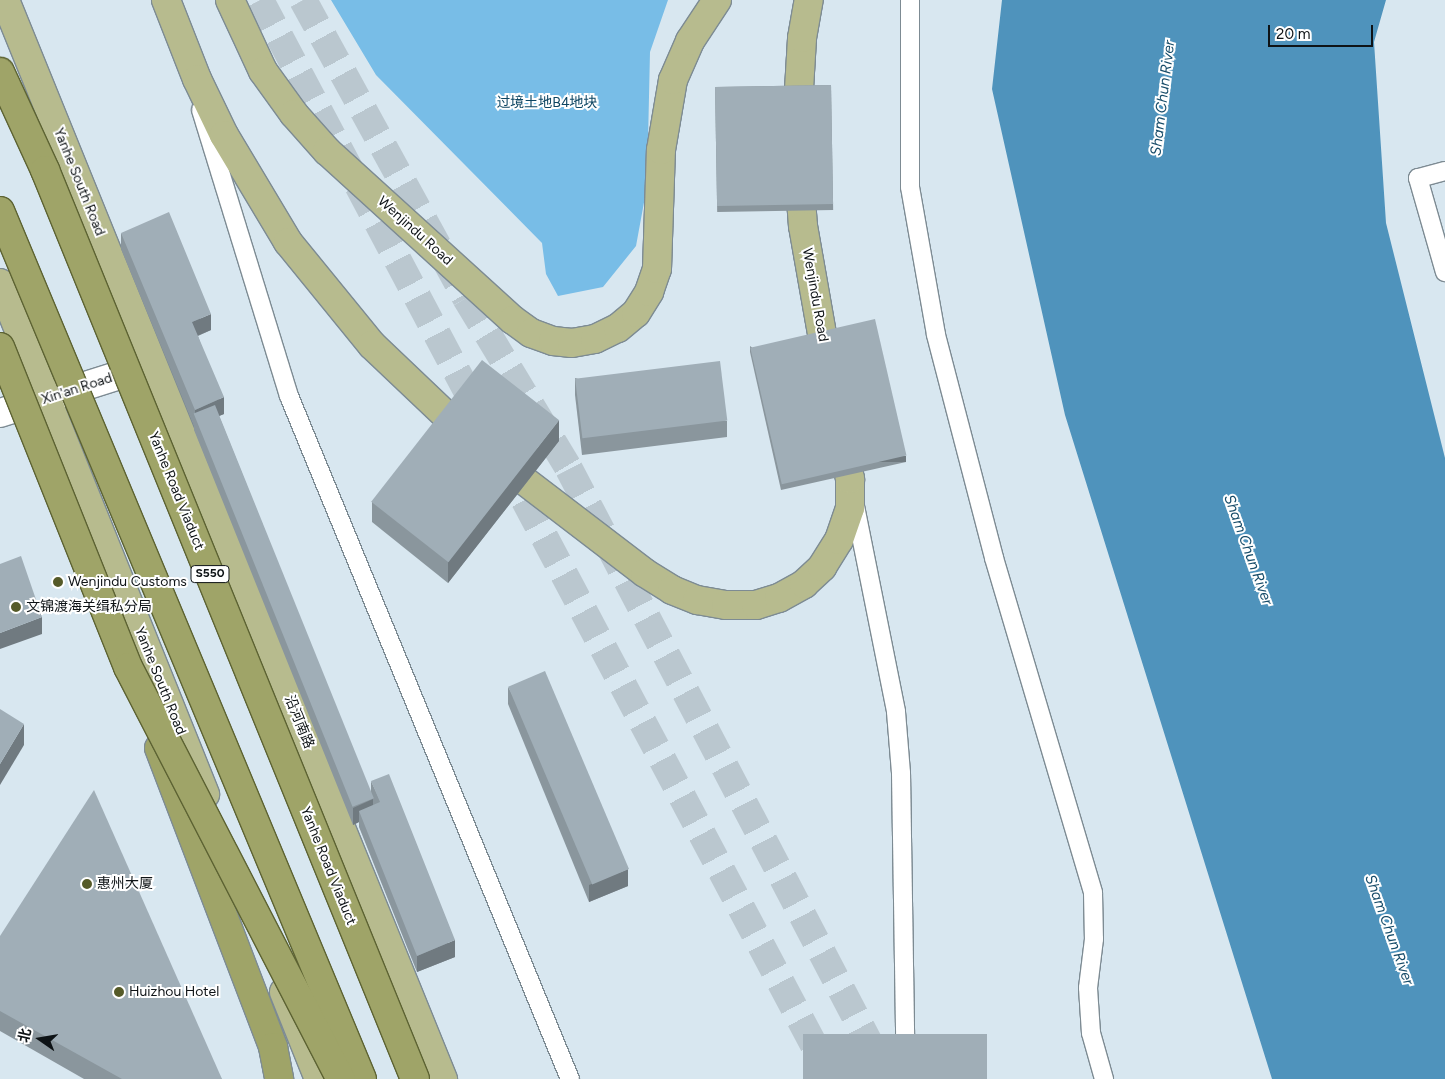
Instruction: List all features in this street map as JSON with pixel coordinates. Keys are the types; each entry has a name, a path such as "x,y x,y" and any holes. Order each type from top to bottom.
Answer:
{"highway":[{"name":"Yanhe Road Viaduct","path":"0,72 46,170 415,1079"},
{"path":"0,211 362,1079"},
{"path":"0,347 128,667 286,1079"},
{"path":"128,667 341,1079"},
{"path":"273,1047 279,1079"}],"main road":[{"name":"Yanhe South Road","path":"5,0 153,365"},
{"name":"Wenjindu Road","path":"230,0 263,71 294,114 327,152 513,320 531,332 553,341 572,343 595,339 618,328 636,312 649,292 657,269 661,150 673,80 690,41 717,0"},
{"name":"Wenjindu Road","path":"526,482 672,590 707,602 756,605 779,598 804,584 822,567 839,540 850,508 850,479 803,226 796,143 802,38 808,0"},
{"path":"170,12 224,135 288,242 372,345 451,420"},
{"name":"Yanhe South Road","path":"0,283 319,1079"},
{"name":"沿河南路","path":"153,365 443,1079"}],"street":[{"name":"Xin'an Road","path":"0,413 153,365"}],"lane":[{"path":"910,0 910,187 936,335 994,558 1093,893 1094,939 1089,997 1091,1033 1104,1079"},
{"path":"170,12 288,396 570,1079"},
{"path":"1445,171 1418,178 1445,272"},
{"path":"850,479 896,712 901,764 906,1079"}],"green space":[{"name":"过境土地B4地块","path":"331,0 668,0 650,52 647,186 636,246 603,287 558,296 546,274 542,243 376,75"}],"water":[{"name":"Sham Chun River","path":"1002,0 1386,0 1374,42 1386,223 1445,458 1445,1079 1272,1079 1065,415 992,89"}],"building":[{"path":"831,85 833,204 717,206 715,87"},
{"path":"169,212 211,314 192,322 224,397 195,410 121,233"},
{"path":"875,319 906,455 782,484 750,348"},
{"path":"482,360 559,420 448,562 371,502"},
{"path":"720,361 727,421 582,438 575,379"},
{"path":"215,405 374,798 353,807 194,414"},
{"name":"文锦渡海关缉私分局","path":"21,556 42,617 0,633 0,564"},
{"path":"545,671 629,869 592,885 508,687"},
{"path":"0,709 24,724 0,764"},
{"path":"389,774 455,940 417,956 359,811 380,802 371,781"},
{"name":"惠州大厦","path":"94,790 222,1079 122,1079 0,1011 0,936"},
{"path":"803,1034 987,1034 987,1079 803,1079"}],"tunnel":[{"path":"260,0 480,416"},
{"path":"303,0 466,298 569,469 888,1079"},
{"path":"505,463 832,1079"}],"place":[{"name":"Wenjindu Customs","path":"58,582"},
{"name":"文锦渡海关缉私分局","path":"16,607"},
{"name":"惠州大厦","path":"87,884"},
{"name":"Huizhou Hotel","path":"119,992"}]}
